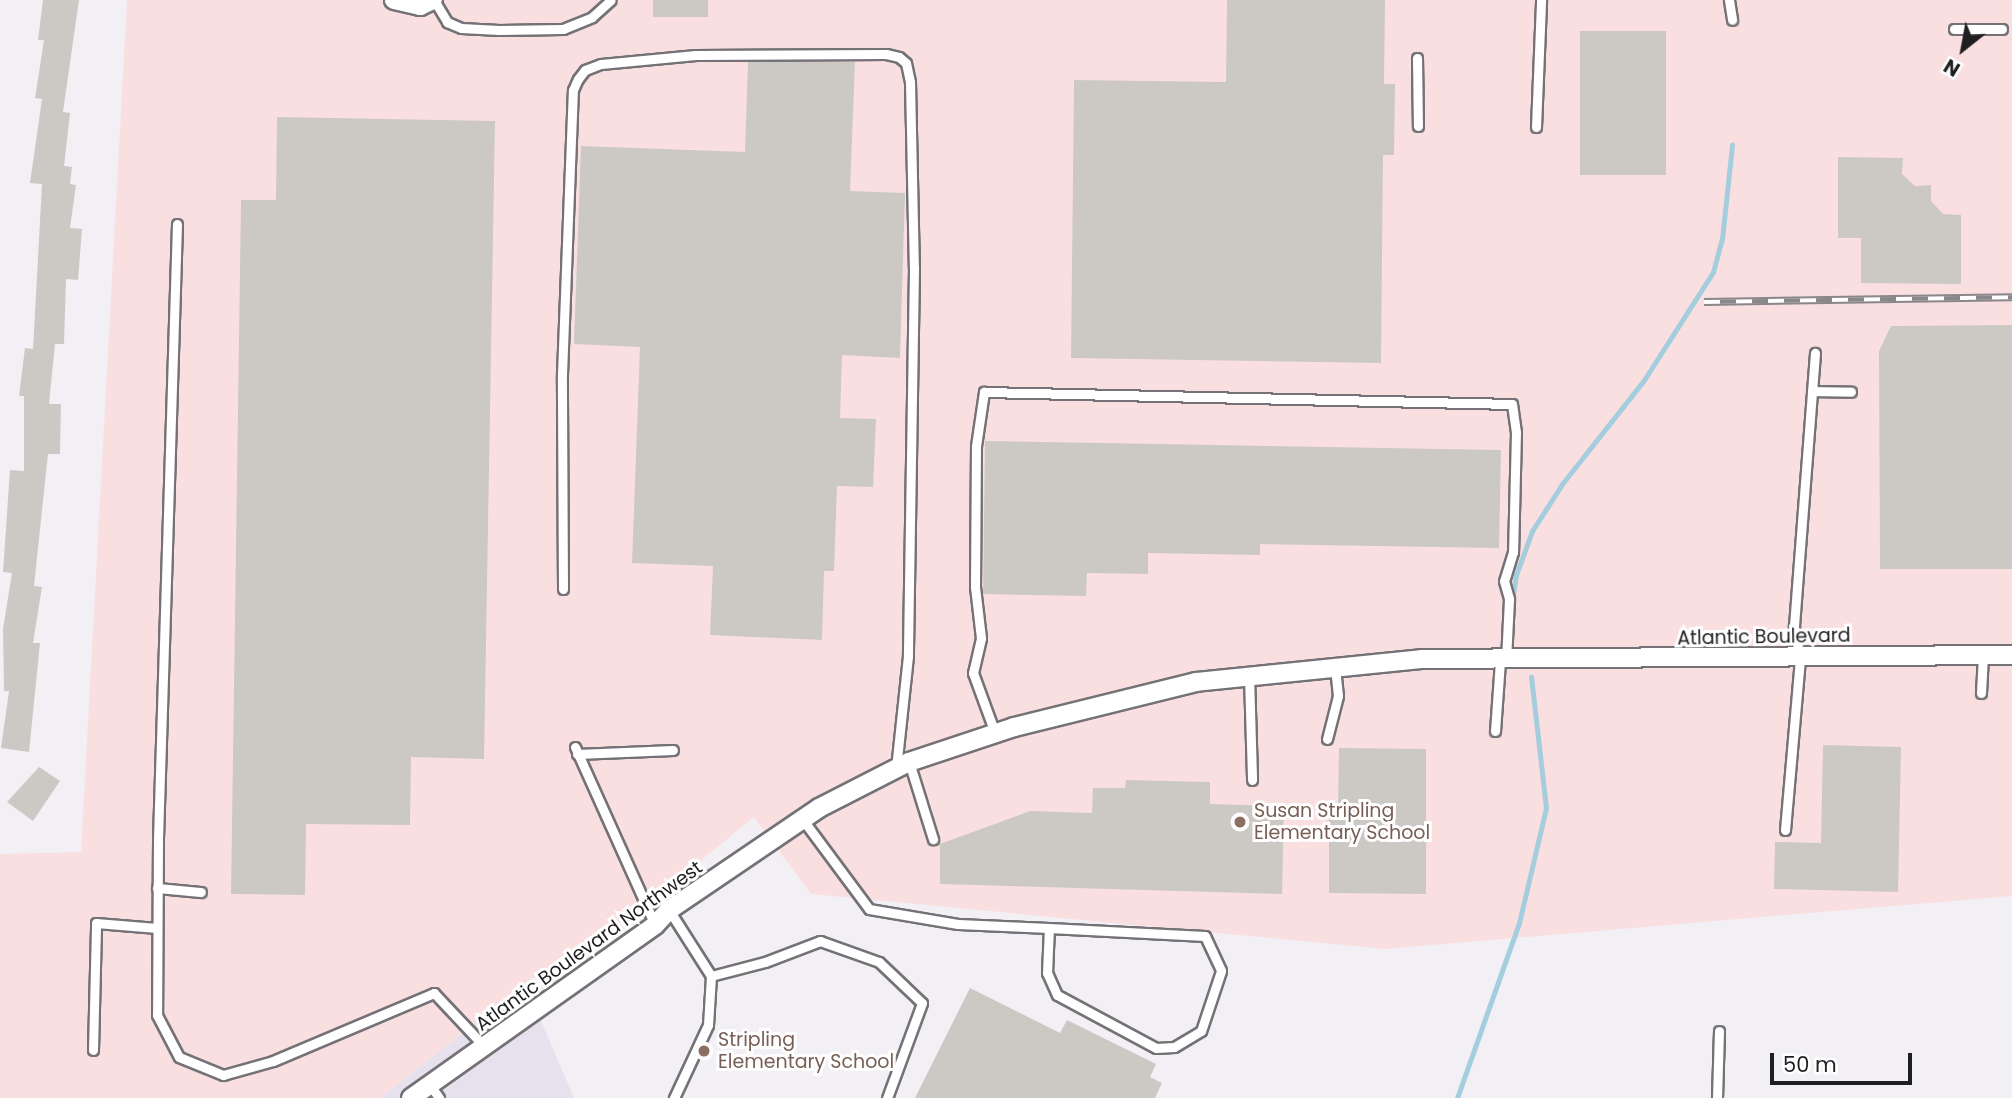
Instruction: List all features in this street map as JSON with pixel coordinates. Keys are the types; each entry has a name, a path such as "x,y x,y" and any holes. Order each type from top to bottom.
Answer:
{"street":[{"path":"394,0 420,6 433,0"},
{"name":"Atlantic Boulevard","path":"1507,661 2012,655"},
{"name":"Atlantic Boulevard Northwest","path":"411,1098 435,1091 484,1046 655,925 669,910 803,821 902,766 995,733 1196,682 1422,659 1507,661"}],"lane":[{"path":"433,0 447,22 461,28 499,30 563,29 592,17 611,0"},
{"path":"1536,127 1541,0"},
{"path":"1729,0 1732,20"},
{"path":"1954,30 2002,29"},
{"path":"563,589 562,374 573,90 578,79 585,70 601,64 696,55 886,54 899,57 906,63 910,82 914,268 908,656 902,766 933,839"},
{"path":"1417,58 1418,126"},
{"path":"177,224 158,888 157,1015 180,1057 223,1075 273,1061 434,993 484,1046"},
{"path":"1785,830 1800,658 1794,626 1815,353"},
{"path":"1812,391 1851,392"},
{"path":"995,733 973,673 982,638 975,587 976,446 984,392 1512,404 1516,432 1513,552 1504,581 1509,599 1507,661 1495,731"},
{"path":"1980,693 1983,655"},
{"path":"1327,739 1338,696 1335,668"},
{"path":"1250,677 1252,780"},
{"path":"655,925 576,751 673,750"},
{"path":"803,821 869,909 958,924 1049,928 1205,936 1221,971 1201,1031 1174,1046 1156,1048 1058,995 1047,973 1049,928"},
{"path":"158,888 201,892"},
{"path":"669,910 710,976 708,1025 674,1098"},
{"path":"93,1050 96,923 158,928"},
{"path":"710,976 765,962 820,941 878,962 922,1003 887,1098"},
{"path":"1717,1098 1719,1031"}],"shaded area":[{"path":"127,0 2012,0 2012,896 1385,949 811,894 754,817 643,908 525,983 380,1098 0,1098 0,854 81,852"},
{"path":"525,983 574,1098 380,1098"}],"building":[{"path":"43,0 79,0 63,112 70,113 64,166 72,167 70,184 76,185 70,228 82,229 78,280 66,279 64,344 55,344 49,404 61,404 60,454 48,454 34,586 42,587 33,643 40,643 29,752 1,748 9,691 4,691 3,629 12,573 3,572 10,470 24,471 24,396 19,396 25,348 33,349 42,184 30,183 42,99 35,98 44,40 38,40"},
{"path":"653,0 708,0 708,17 653,17"},
{"path":"1227,0 1385,0 1384,84 1395,84 1394,155 1383,155 1381,363 1071,358 1074,80 1226,82"},
{"path":"1580,31 1666,31 1666,175 1580,175"},
{"path":"748,62 855,62 850,191 905,193 900,358 842,355 840,418 876,419 873,487 837,486 834,571 824,571 822,640 710,635 713,566 632,563 640,347 574,344 581,146 745,152"},
{"path":"277,117 495,121 484,759 411,757 410,825 306,824 305,895 231,894 241,200 276,200"},
{"path":"1838,157 1903,158 1902,174 1915,186 1931,185 1931,201 1943,214 1961,215 1961,284 1861,283 1861,238 1838,238"},
{"path":"2012,325 2012,569 1880,569 1879,351 1891,326"},
{"path":"985,441 1501,450 1499,548 1260,544 1260,555 1148,553 1148,574 1087,573 1086,596 983,594"},
{"path":"1823,745 1901,747 1898,892 1774,889 1775,842 1821,843"},
{"path":"1339,748 1426,749 1426,894 1329,893 1329,807 1338,807"},
{"path":"39,767 60,781 33,821 7,802"},
{"path":"1126,780 1210,782 1210,804 1284,806 1282,894 940,884 940,844 1030,811 1092,813 1093,788 1125,788"},
{"path":"970,988 1060,1033 1067,1020 1156,1064 1150,1077 1162,1083 1155,1098 915,1098"}],"waterway":[{"path":"1512,600 1516,575 1532,531 1562,484 1644,380 1713,272 1722,239 1732,145"},
{"path":"1457,1098 1519,923 1546,808 1531,677"}],"railway":[{"path":"1704,302 2012,297"}],"place":[{"name":"Susan Stripling Elementary School","path":"1240,822"},
{"name":"Stripling Elementary School","path":"704,1051"}]}
